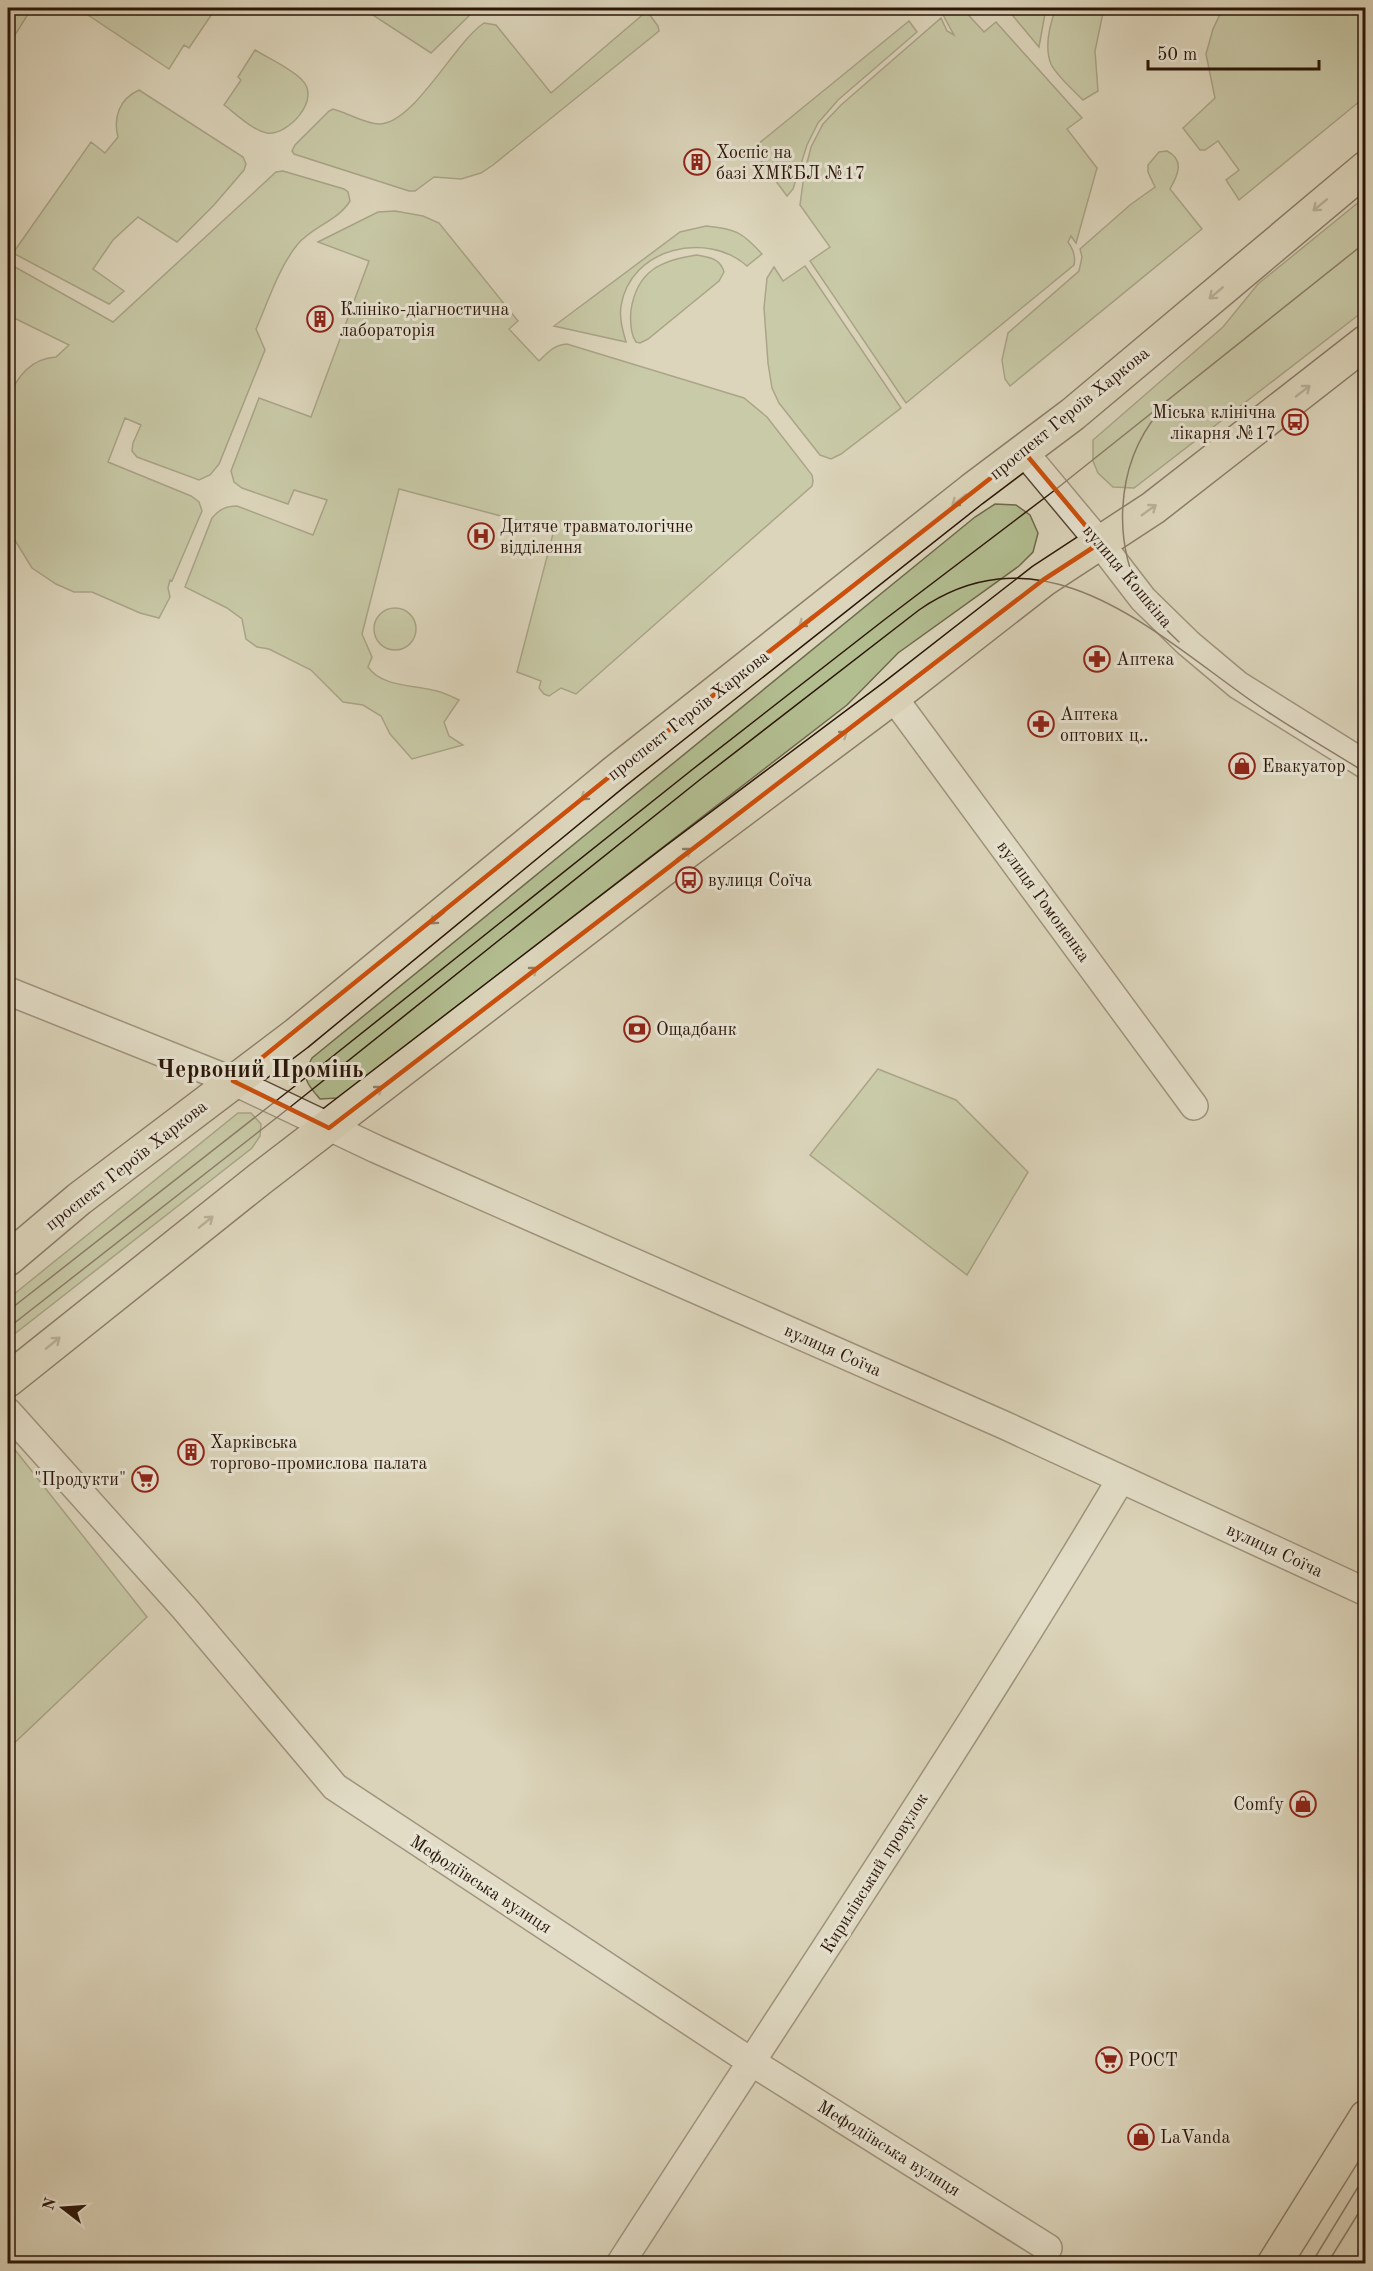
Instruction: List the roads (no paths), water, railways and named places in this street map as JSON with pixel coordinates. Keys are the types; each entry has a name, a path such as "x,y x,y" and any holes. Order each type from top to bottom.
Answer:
{"main road":[{"name":"проспект Героїв Харкова","path":"8,1258 80,1199 297,1034 623,766 972,490 1073,414 1365,168"},
{"path":"8,1380 261,1178 674,861 893,697 1043,580 1153,508 1365,342"},
{"path":"1274,2264 1365,2117"}],"street":[{"name":"вулиця Кошкіна","path":"1024,452 1148,604 1213,664 1238,685 1365,765"},
{"name":"вулиця Гомоненка","path":"893,697 1194,1106"},
{"name":"вулиця Соїча","path":"8,991 233,1081 329,1128 1121,1479 1365,1592"},
{"name":"Мефодіївська вулиця","path":"8,1412 185,1609 334,1787 750,2061 1048,2248"},
{"name":"Кирилівський провулок","path":"620,2264 750,2061 813,1969 1055,1588 1121,1479"}],"tram line":[{"path":"8,1311 693,769 1055,490 1366,242"},
{"path":"1159,412 1144,434 1133,457 1126,482 1123,534 1136,585 1151,613 1179,642"},
{"path":"8,1328 289,1108 702,778 919,610 963,587 1006,579 1047,582 1088,594 1127,614 1166,639 1270,714 1366,773"},
{"path":"1311,2264 1366,2174"},
{"path":"1327,2264 1366,2201"}],"place":[{"name":"Хоспіс на базі ХМКБЛ №17","path":"697,162"},
{"name":"Клініко-діагностична лабораторія","path":"320,319"},
{"name":"Міська клінічна лікарня №17","path":"1295,422"},
{"name":"Дитяче травматологічне відділення","path":"481,536"},
{"name":"Аптека","path":"1097,659"},
{"name":"Аптека оптових ц‥","path":"1041,724"},
{"name":"Евакуатор","path":"1242,766"},
{"name":"вулиця Соїча","path":"689,880"},
{"name":"Ощадбанк","path":"637,1029"},
{"name":"Харківська торгово-промислова палата","path":"191,1452"},
{"name":"\"Продукти\"","path":"145,1479"},
{"name":"Comfy","path":"1303,1804"},
{"name":"РОСТ","path":"1109,2060"},
{"name":"LaVanda","path":"1141,2137"}],"district":[{"name":"Червоний Промінь","path":"260,1069"}]}
